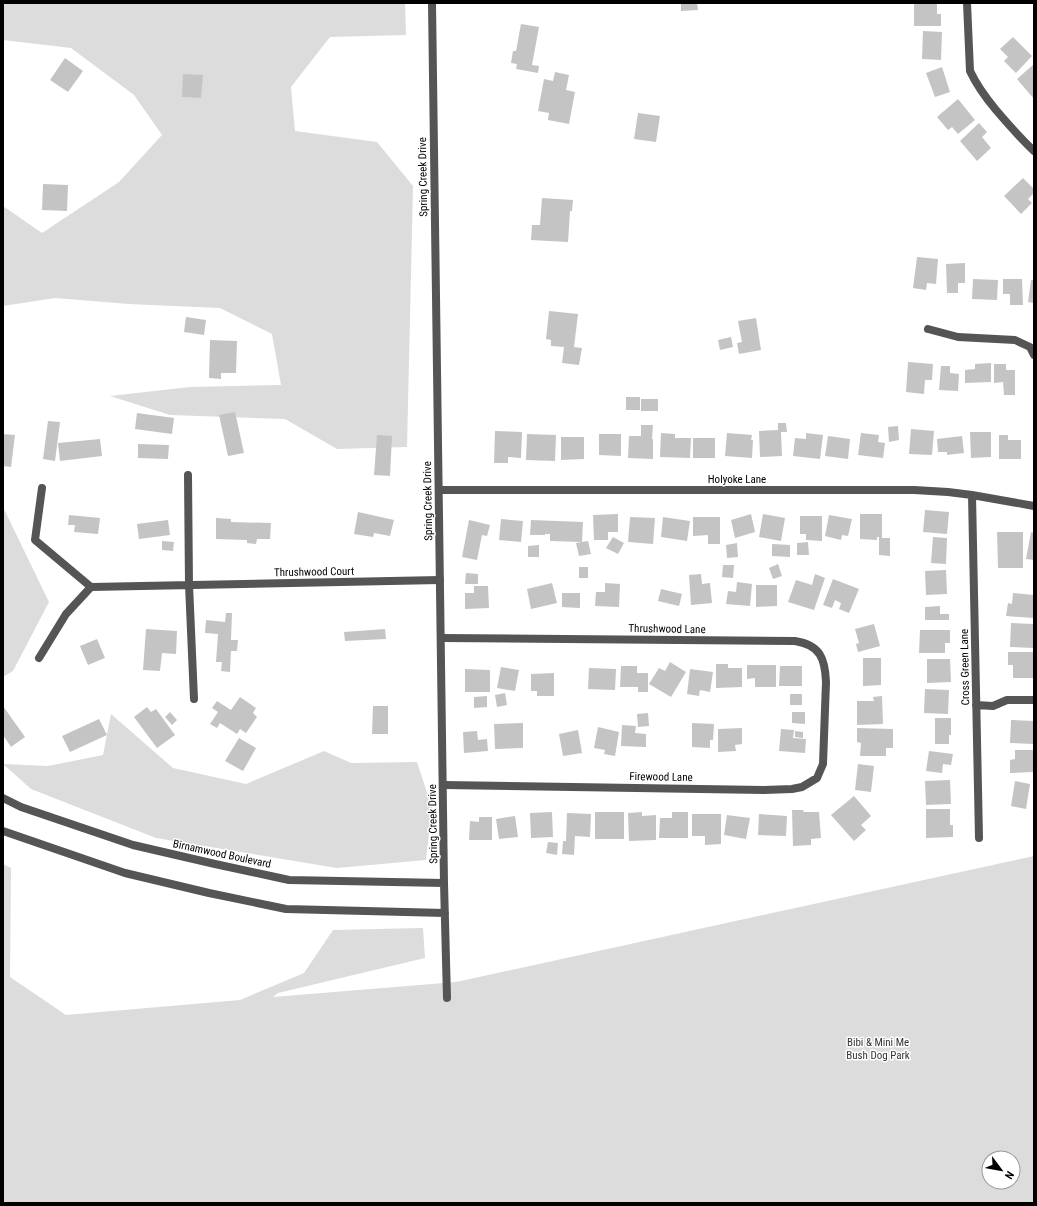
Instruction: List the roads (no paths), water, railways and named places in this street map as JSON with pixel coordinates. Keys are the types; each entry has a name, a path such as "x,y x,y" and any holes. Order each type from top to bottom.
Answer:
{"street":[{"name":"Spring Creek Drive","path":"432,3 438,490 442,638 444,883 447,998"},
{"path":"967,3 970,71 985,96 1016,134 1034,151"},
{"path":"928,329 958,337 1016,340 1030,348 1034,355"},
{"path":"188,475 189,585 194,699"},
{"path":"39,658 66,614 91,587 35,540 42,488"},
{"name":"Holyoke Lane","path":"438,490 914,490 972,495 1034,506"},
{"name":"Cross Green Lane","path":"972,495 979,838"},
{"name":"Thrushwood Court","path":"91,587 440,580"},
{"name":"Thrushwood Lane","path":"442,638 795,641 805,643 814,648 822,658 825,668 825,721"},
{"path":"976,705 993,706 1007,700 1034,700"},
{"name":"Firewood Lane","path":"444,785 764,790 792,789 802,787 817,778 823,764 825,721"},
{"name":"Birnamwood Boulevard","path":"3,798 20,807 133,845 289,880 444,883"},
{"path":"3,831 125,873 286,909 445,913"}],"park label":[{"name":"Bibi & Mini Me Bush Dog Park","path":"878,1048"}]}
